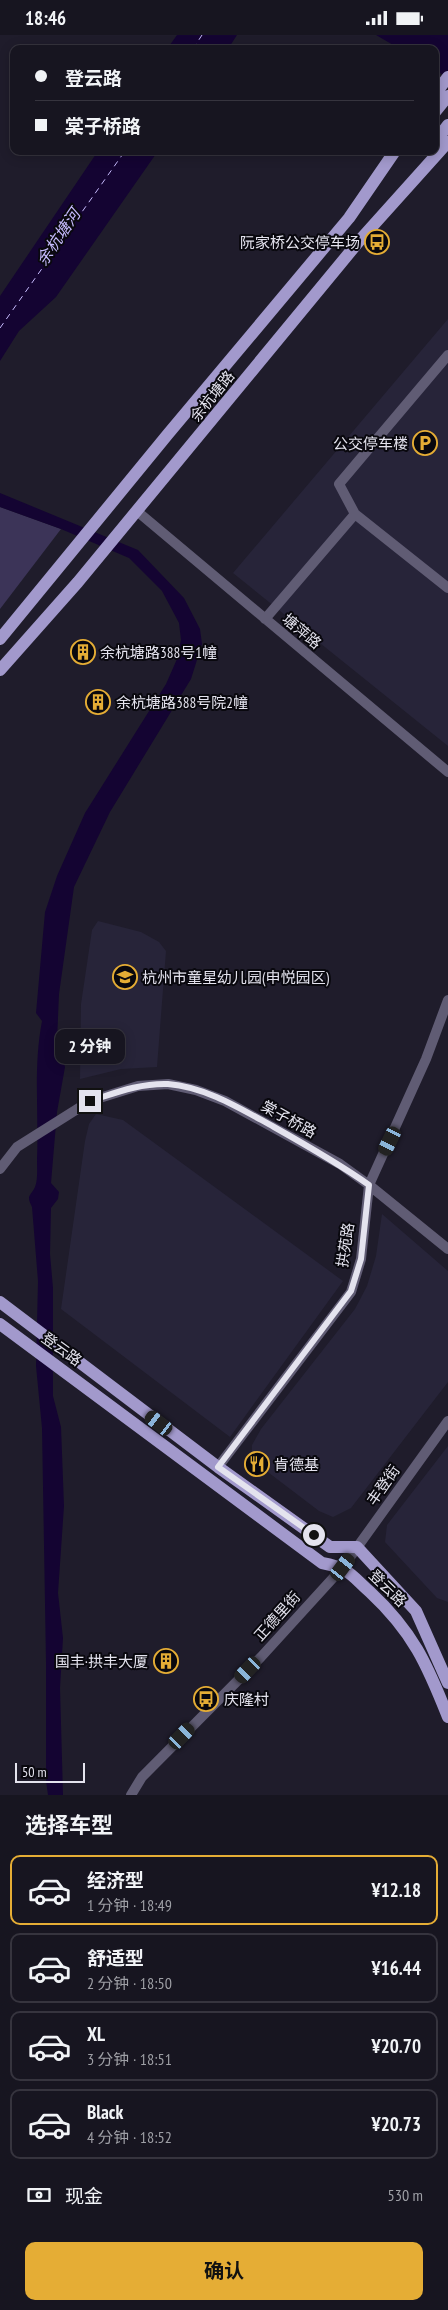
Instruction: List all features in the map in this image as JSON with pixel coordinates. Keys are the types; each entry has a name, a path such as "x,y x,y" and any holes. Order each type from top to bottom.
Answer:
{"main road":[{"path":"439,100 443,88"},
{"path":"439,137 448,125"},
{"name":"余杭塘路","path":"439,152 448,142"},
{"name":"余杭塘路","path":"0,639 349,218 393,155"},
{"path":"349,218 400,155"},
{"path":"360,240 425,155"},
{"name":"余杭塘路","path":"0,670 138,512 360,240 436,155"},
{"name":"登云路","path":"0,1302 218,1467 330,1547 358,1547 416,1611 448,1683"},
{"name":"登云路","path":"0,1324 322,1563 343,1567 389,1609 415,1642 428,1666 448,1717"}],"street":[{"path":"448,355 339,484 355,514 448,588"},
{"name":"塘萍路","path":"138,512 448,772"},
{"path":"265,619 355,514"},
{"name":"拱苑路","path":"218,1467 351,1291 361,1259 369,1185 426,1059 448,1000"},
{"name":"棠子桥路","path":"0,1169 17,1147 90,1101 138,1086 168,1084 196,1090 225,1101 340,1164 448,1249"},
{"name":"丰登街","path":"343,1567 448,1421"},
{"name":"正德里街","path":"131,1795 142,1777 260,1657 343,1567"}],"shaded area":[{"path":"448,319 448,746 233,573"},
{"path":"0,507 61,529 0,609"},
{"name":"杭州市童星幼儿园(申悦园区)","path":"98,921 141,932 159,942 166,951 157,1067 121,1069 80,1079 81,1004 92,930"},
{"path":"96,1114 123,1120 343,1281 230,1437 61,1309 85,1141 89,1124"},
{"path":"382,1214 448,1271 448,1382 351,1508 333,1517 319,1511 252,1460 252,1445 261,1429 355,1309 367,1286 376,1256"},
{"path":"448,1446 448,1602 437,1598 385,1542 387,1525"}],"water":[{"path":"177,35 237,35 231,45 170,45"},
{"path":"376,35 448,35 448,79 439,72 439,45 393,45"},
{"name":"余杭塘河","path":"95,155 155,155 56,297 19,331 0,361 0,296"},
{"path":"0,493 138,550 184,598 200,629 202,644 191,679 110,812 74,887 59,994 57,1041 65,1067 57,1112 51,1183 59,1192 58,1199 51,1208 50,1254 53,1288 53,1396 61,1427 64,1506 58,1593 63,1638 60,1688 63,1795 48,1795 46,1781 42,1428 36,1366 38,1281 32,1207 29,1198 35,1187 37,1177 37,1073 42,1021 36,1013 45,912 57,876 85,813 166,684 177,659 181,640 179,623 162,591 129,558 61,529 0,507"}],"ferry route":[{"path":"196,45 202,35"},
{"path":"0,328 122,155"}],"place":[{"name":"阮家桥公交停车场","path":"377,242"},
{"name":"公交停车楼","path":"425,443"},
{"name":"余杭塘路388号1幢","path":"83,652"},
{"name":"余杭塘路388号院2幢","path":"98,702"},
{"name":"杭州市童星幼儿园(申悦园区)","path":"125,977"},
{"name":"肯德基","path":"257,1464"},
{"name":"国丰·拱丰大厦","path":"166,1661"},
{"name":"庆隆村","path":"206,1699"}],"route":[{"path":"90,1101 138,1086 168,1084 196,1090 225,1101 340,1164 369,1185 361,1259 351,1291 218,1467 314,1535"}]}
